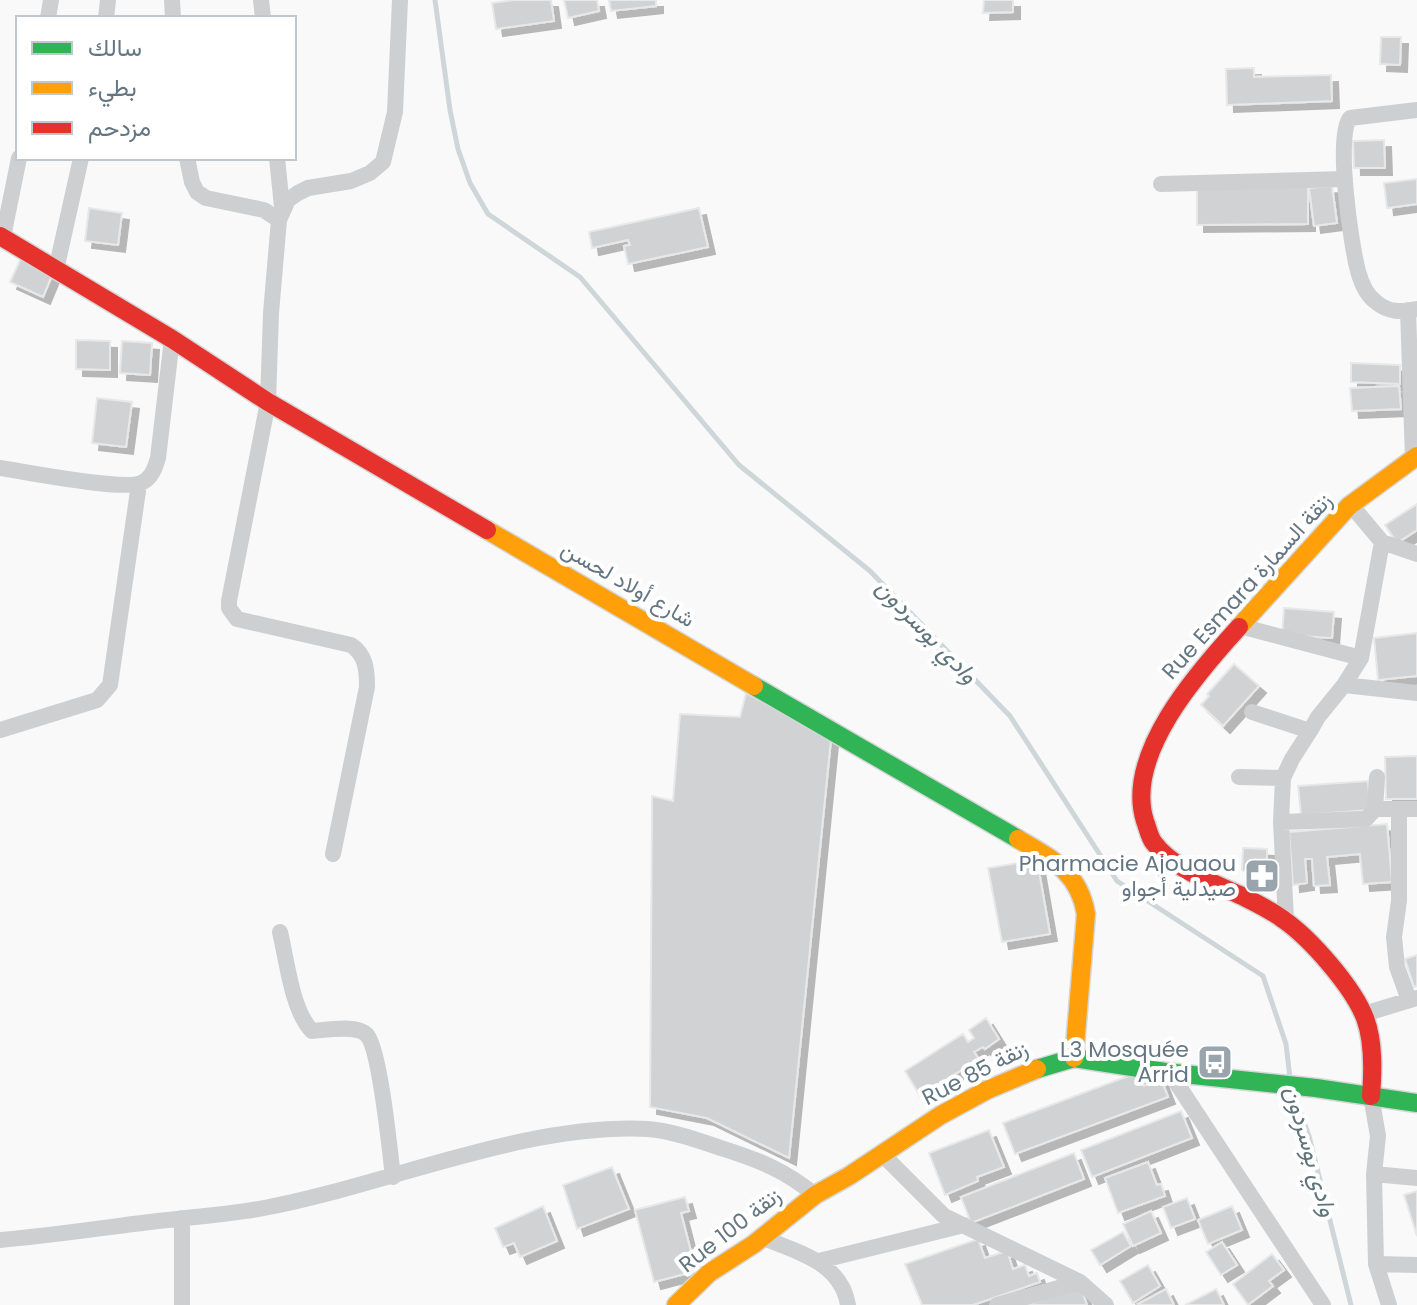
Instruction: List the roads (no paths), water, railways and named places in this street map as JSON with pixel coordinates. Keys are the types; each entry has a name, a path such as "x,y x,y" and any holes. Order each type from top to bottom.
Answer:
{"street":[{"path":"280,213 298,193 308,188 351,181 370,173 383,162 395,112 400,0"},
{"path":"1415,457 1412,310 1392,311 1376,302 1366,291 1358,271 1348,218 1344,145 1347,120 1353,116 1417,110"},
{"path":"1,237 19,160"},
{"path":"56,270 81,160"},
{"path":"187,160 192,182 197,192 206,198 280,213"},
{"path":"277,160 280,213 271,313 268,402 229,608 237,619 245,622 351,645 364,659 367,687 333,854"},
{"path":"1161,184 1345,179"},
{"name":"شارع أولاد لحسن","path":"1,237 172,339 268,402 1056,863 1075,880 1083,893 1086,914 1074,1058"},
{"path":"0,468 107,484 139,484 154,472 158,458 172,339"},
{"name":"Rue Esmara زنقة السمارة","path":"1371,1096 1372,1056 1364,1014 1312,944 1286,920 1173,858 1152,842 1143,822 1141,787 1152,747 1178,700 1240,626 1351,505 1415,457"},
{"path":"0,730 97,700 110,685 139,484"},
{"path":"1351,505 1382,542 1417,554"},
{"path":"1286,920 1281,822 1283,778 1318,717 1361,658 1382,542"},
{"path":"1240,626 1361,658"},
{"path":"1344,685 1417,693"},
{"path":"1252,712 1310,731"},
{"path":"1239,777 1283,778"},
{"path":"1281,822 1366,819 1375,809 1377,777"},
{"path":"1375,809 1417,809"},
{"path":"1364,1014 1413,999 1397,967 1394,937 1399,901 1399,809"},
{"path":"280,932 305,1024 312,1031 361,1031 369,1036 393,1177"},
{"name":"Rue 85 زنقة","path":"815,1195 941,1115 987,1090 1024,1073 1074,1058 1417,1103"},
{"path":"1170,1073 1323,1305"},
{"path":"1371,1096 1378,1136 1374,1174 1376,1264 1389,1305"},
{"path":"0,1240 262,1209 460,1157 562,1135 650,1129 751,1157 792,1176 815,1195"},
{"path":"882,1154 944,1216 1080,1282 1106,1305"},
{"path":"1374,1174 1417,1178"},
{"name":"Rue 100 زنقة","path":"676,1305 709,1273 815,1195"},
{"path":"182,1218 182,1305"},
{"path":"819,1261 964,1225"},
{"path":"0,1252 29,1237"},
{"path":"761,1237 819,1261 837,1276 846,1292 848,1305"},
{"path":"1376,1264 1417,1265"},
{"path":"997,1305 1080,1282"}],"waterway":[{"name":"وادي بوسردون","path":"435,0 458,149 470,183 488,214 580,277 739,465 870,571 1010,716 1117,881 1263,976 1286,1044 1290,1078"},
{"name":"وادي بوسردون","path":"1294,1095 1309,1136 1351,1305"}],"place":[{"name":"Pharmacie Ajouaou صيدلية أجواو","path":"1262,876"},
{"name":"L3 Mosquée Arrid","path":"1215,1062"}]}
